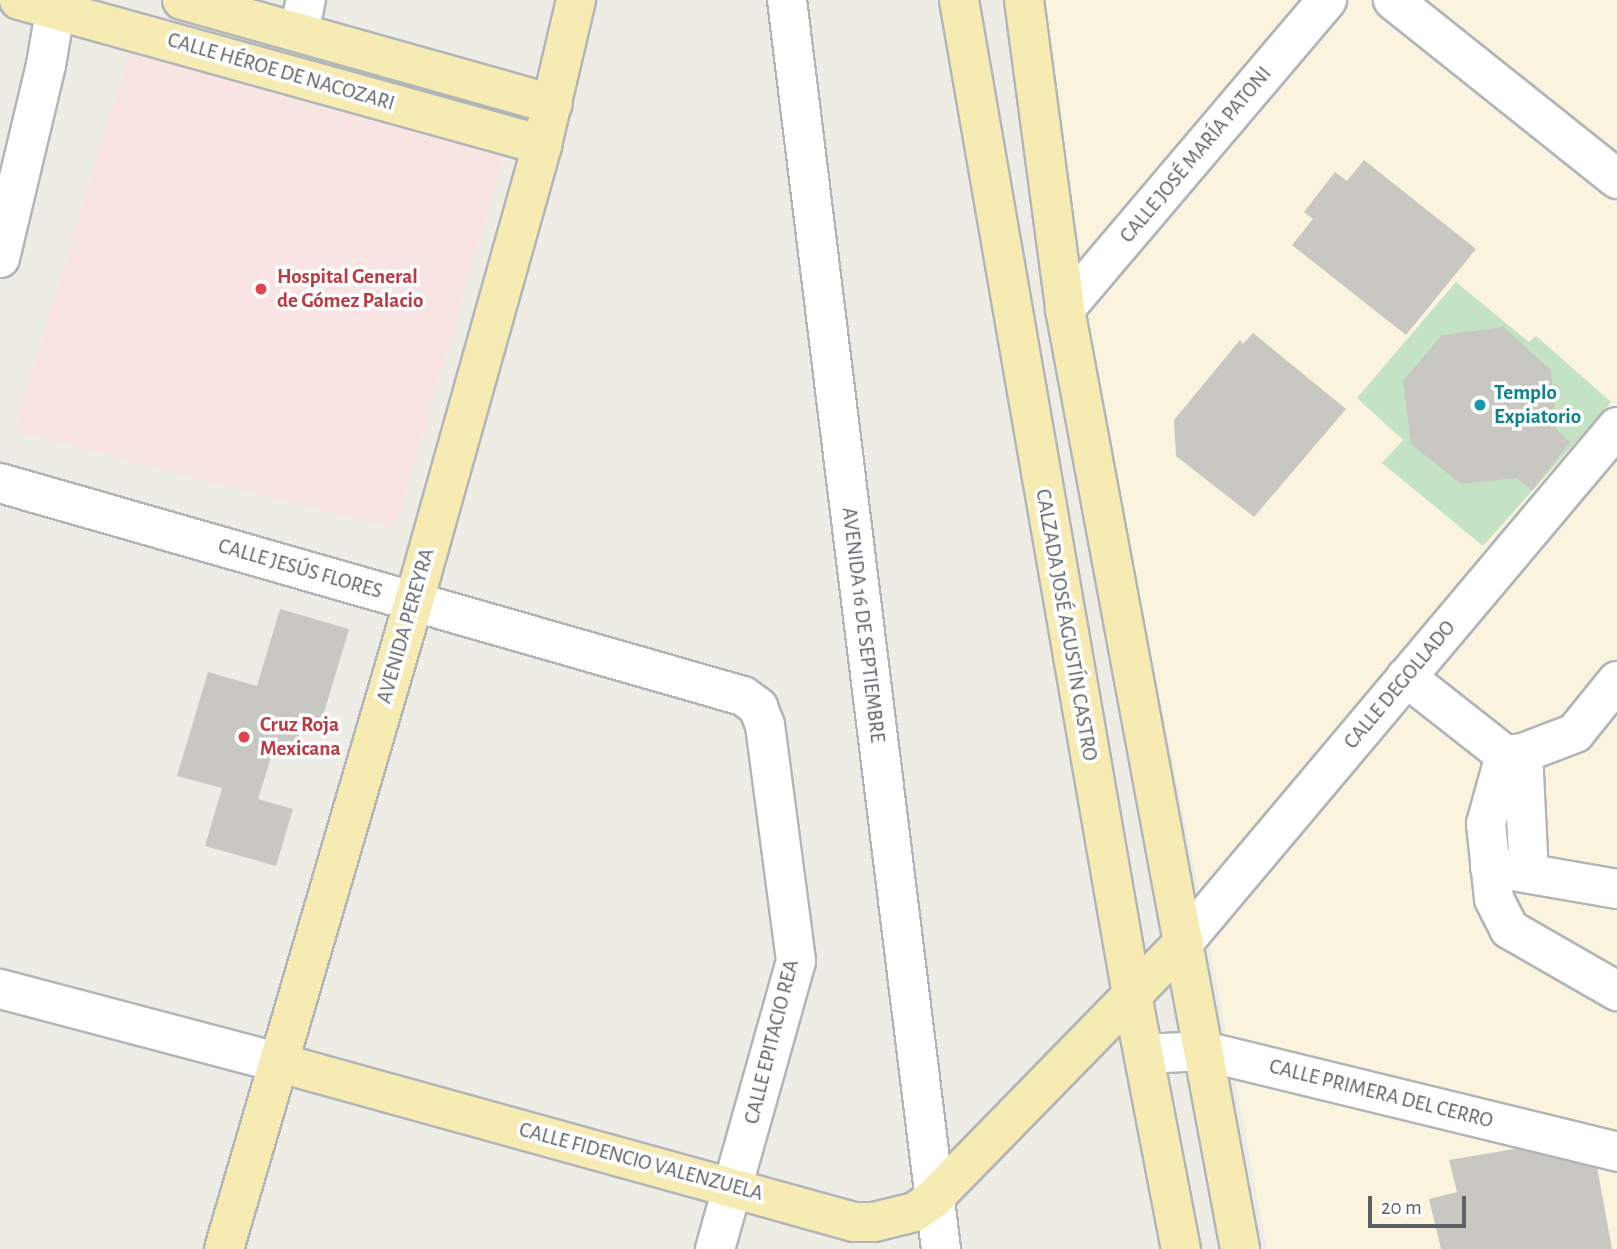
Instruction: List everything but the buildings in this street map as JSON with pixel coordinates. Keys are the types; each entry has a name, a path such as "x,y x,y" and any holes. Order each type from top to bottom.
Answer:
{"main road":[{"name":"CALLE HÉROE DE NACOZARI","path":"19,0 57,5 542,145"},
{"name":"CALLE HÉROE DE NACOZARI","path":"182,0 302,16 552,103"},
{"name":"AVENIDA PEREYRA","path":"225,1249 414,601 542,145 576,0"},
{"name":"CALZADA JOSÉ AGUSTÍN CASTRO","path":"959,0 1132,995 1181,1249"},
{"path":"1024,0 1065,309 1240,1249"},
{"name":"CALLE FIDENCIO VALENZUELA","path":"280,1063 855,1222 874,1222 915,1212 934,1198 1184,942"}],"street":[{"name":"AVENIDA 16 DE SEPTIEMBRE","path":"787,0 941,1249"},
{"name":"CALLE JOSÉ MARÍA PATONI","path":"1065,309 1327,0"},
{"path":"1393,0 1617,179"},
{"path":"0,258 57,5"},
{"name":"CALLE DEGOLLADO","path":"1184,942 1617,427"},
{"name":"CALLE JESÚS FLORES","path":"0,483 743,696 758,707"},
{"path":"1406,677 1514,754 1529,874"},
{"path":"1617,681 1575,733 1514,754 1486,824 1494,899 1509,929 1617,991"},
{"name":"CALLE EPITACIO REA","path":"715,1249 796,961 765,725 758,707"},
{"path":"1490,867 1617,889"},
{"name":"CALLE FIDENCIO VALENZUELA","path":"0,989 280,1063"},
{"name":"CALLE PRIMERA DEL CERRO","path":"1144,1054 1204,1051 1617,1152"}],"shaded area":[{"path":"1020,0 1617,0 1617,1249 1267,1249 1208,937"},
{"name":"Hospital General de Gómez Palacio","path":"134,34 507,147 395,529 14,431"}],"green space":[{"path":"1456,282 1529,342 1536,336 1611,402 1483,546 1382,463 1403,440 1357,398"}],"place":[{"name":"Hospital General de Gómez Palacio","path":"261,289"},
{"name":"Templo Expiatorio","path":"1480,405"},
{"name":"Cruz Roja Mexicana","path":"244,737"}]}
